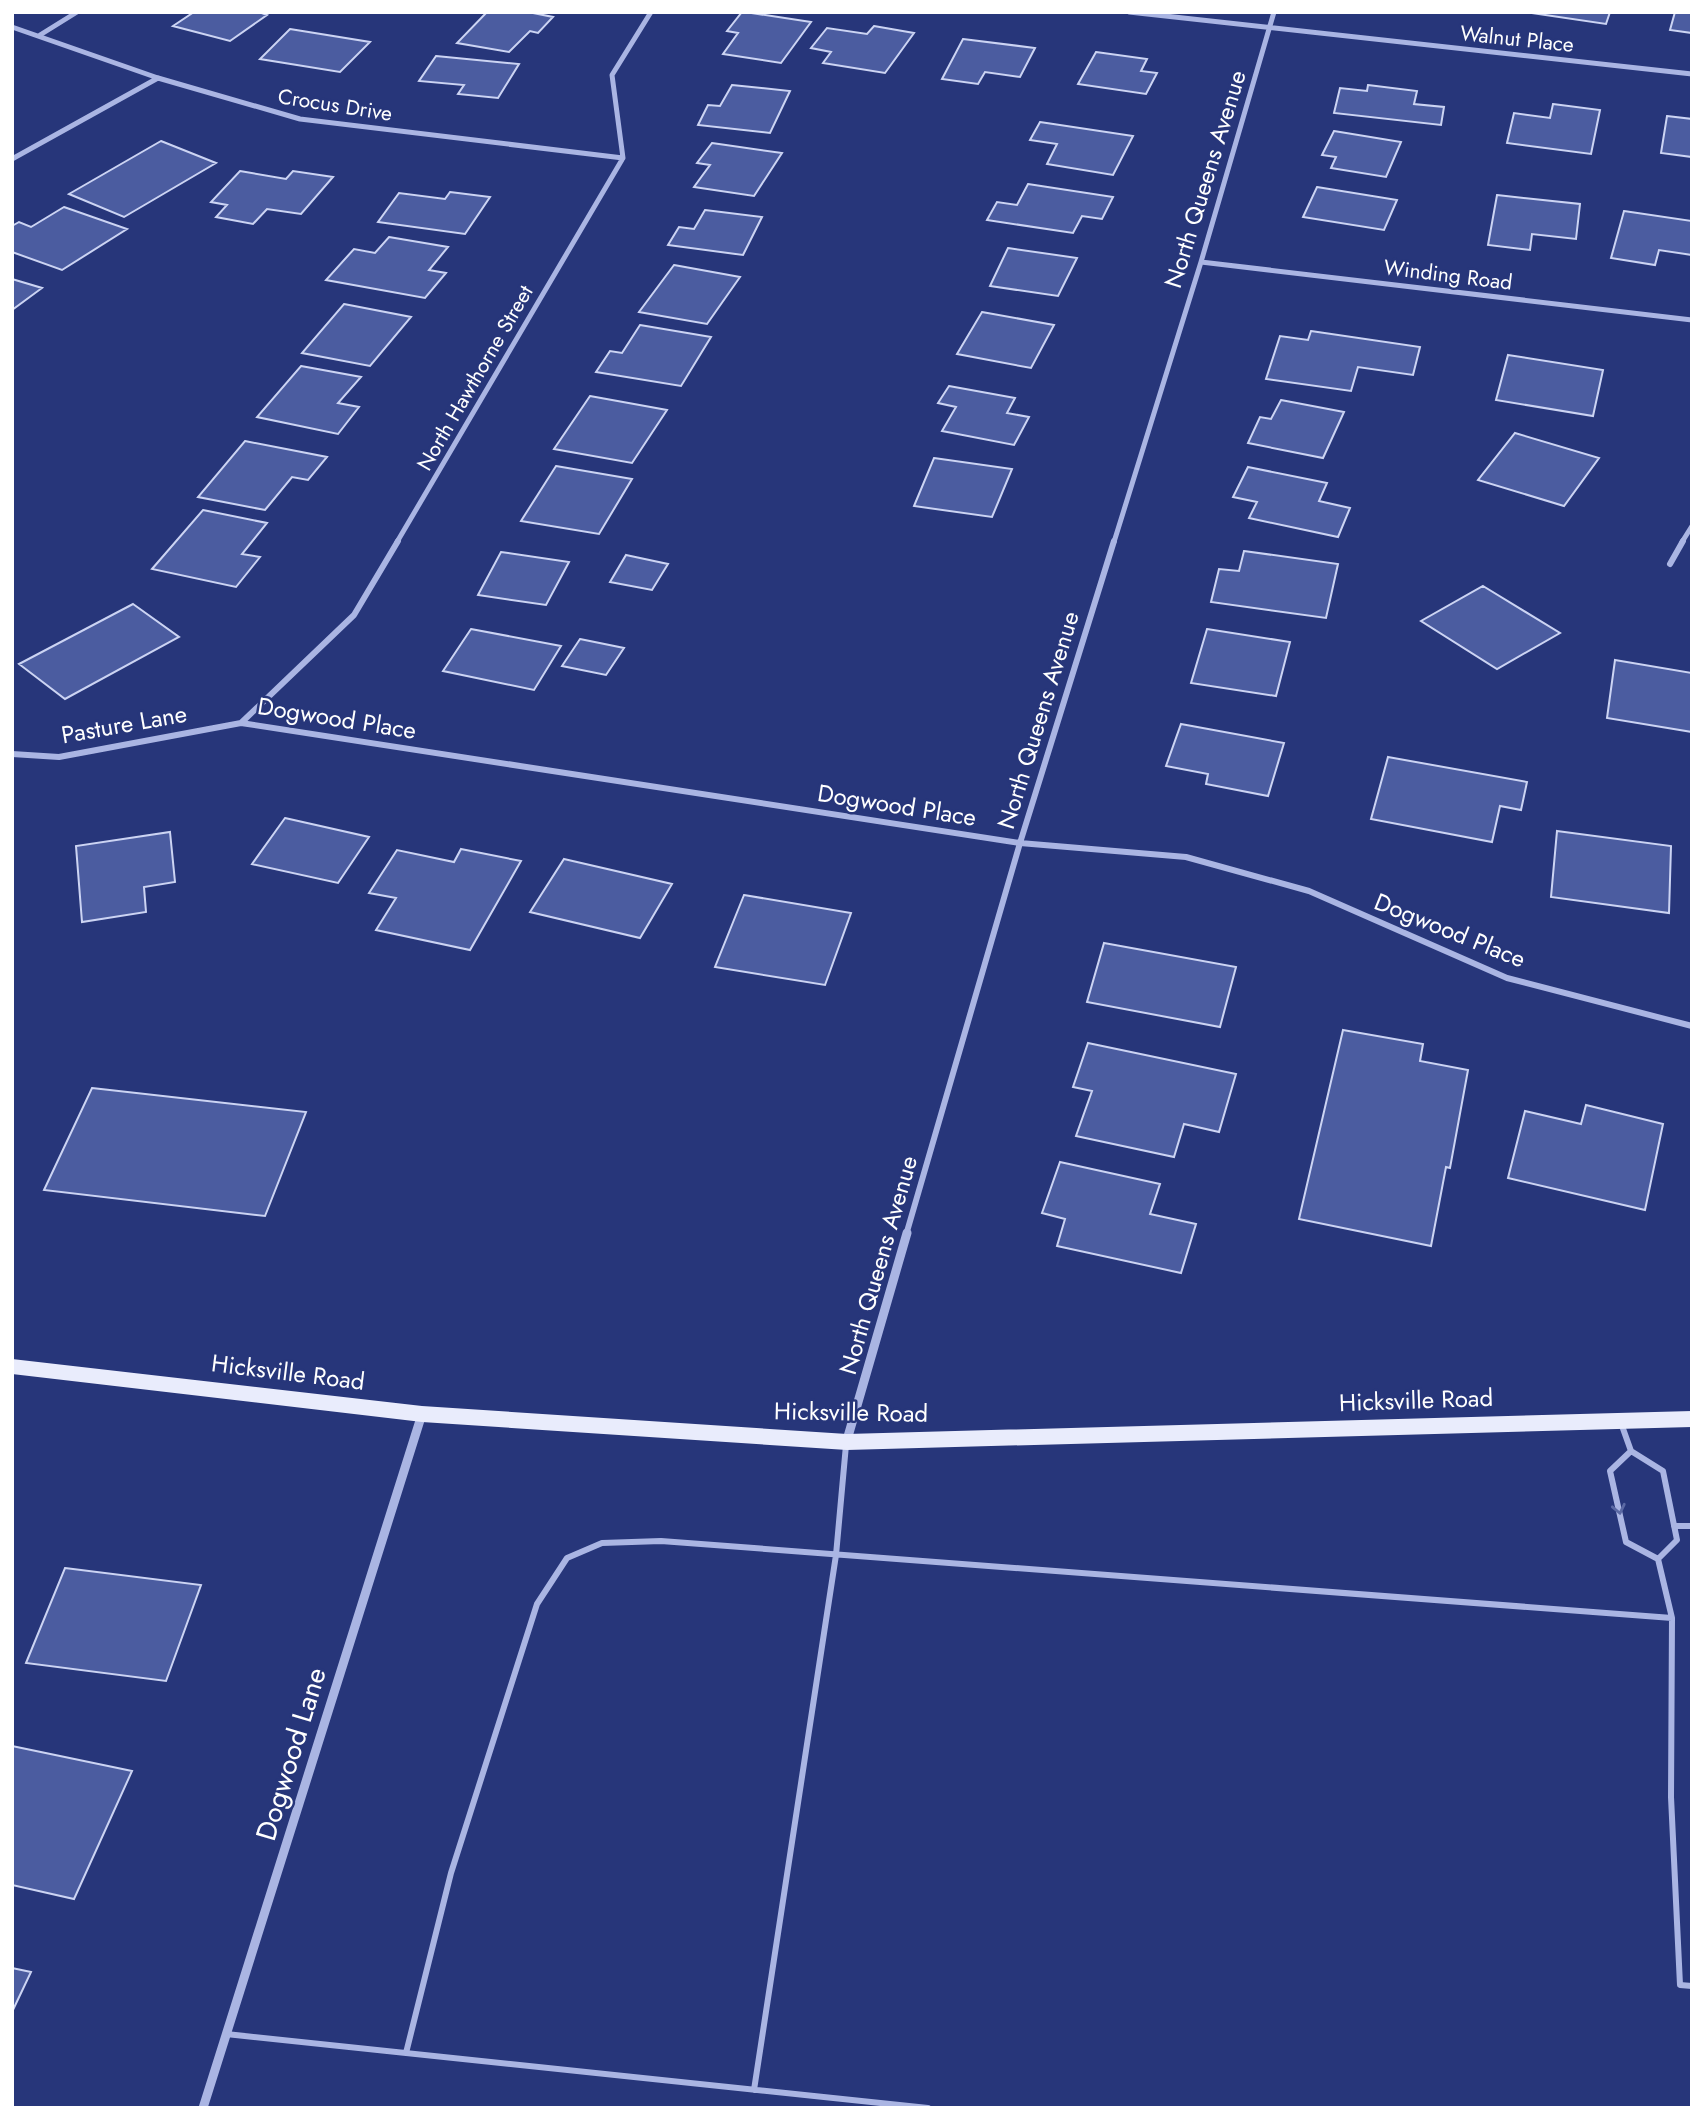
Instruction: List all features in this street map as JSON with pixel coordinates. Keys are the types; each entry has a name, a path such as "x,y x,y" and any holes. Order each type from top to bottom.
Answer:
{"main road":[{"name":"Hicksville Road","path":"12,1366 422,1414 847,1442 1692,1419"}],"street":[{"path":"40,35 77,12"},
{"path":"623,158 612,75 651,12"},
{"name":"Walnut Place","path":"1129,12 1692,74"},
{"name":"North Queens Avenue","path":"847,1442 1020,843 1200,262 1274,12"},
{"name":"Crocus Drive","path":"12,27 158,78 300,119 623,158"},
{"path":"12,159 158,78"},
{"name":"North Hawthorne Street","path":"241,723 354,615 623,158"},
{"name":"Winding Road","path":"1200,262 1692,320"},
{"path":"1670,564 1692,526"},
{"name":"Pasture Lane","path":"12,754 59,757 241,723"},
{"name":"Dogwood Place","path":"241,723 1020,843 1186,857 1309,891 1507,978 1692,1026"},
{"name":"Dogwood Lane","path":"203,2108 422,1414"}],"lane":[{"path":"1620,1421 1632,1451 1663,1471 1677,1540 1658,1559"},
{"path":"754,2090 836,1555 847,1442"},
{"path":"1632,1451 1610,1471 1626,1542 1658,1559 1672,1618 1671,1797 1679,1985 1692,1986"},
{"path":"1674,1525 1692,1526"},
{"path":"406,2053 451,1873 537,1604 567,1558 602,1543 661,1541 1672,1618"},
{"path":"226,2035 928,2108"}],"building":[{"path":"194,12 259,12 267,15 230,41 173,26"},
{"path":"487,12 528,12 553,17 538,33 530,31 509,52 457,43"},
{"path":"742,12 811,22 781,63 723,54 738,33 727,31"},
{"path":"1525,12 1610,12 1606,24"},
{"path":"1675,12 1692,12 1692,33 1670,30"},
{"path":"874,26 914,33 885,73 823,63 831,52 811,48 827,28 867,34"},
{"path":"290,29 370,42 340,72 260,59"},
{"path":"963,39 1035,48 1020,77 985,72 978,84 942,79"},
{"path":"1096,52 1147,59 1141,71 1157,73 1146,94 1078,84"},
{"path":"436,56 519,64 498,98 458,94 464,85 419,81"},
{"path":"732,85 790,91 770,133 698,125 708,105 720,106"},
{"path":"1368,85 1417,91 1414,104 1444,107 1441,125 1334,113 1340,88 1367,91"},
{"path":"1553,104 1600,110 1591,154 1507,143 1514,113 1550,118"},
{"path":"1667,116 1692,119 1692,157 1661,153"},
{"path":"1040,122 1133,136 1113,175 1047,164 1057,144 1030,140"},
{"path":"1334,131 1401,142 1386,177 1331,168 1336,157 1322,155"},
{"path":"161,141 216,163 124,217 69,194"},
{"path":"712,143 782,153 754,196 694,187 710,165 697,163"},
{"path":"240,171 286,179 293,171 333,177 301,214 267,209 253,224 216,217 227,205 211,202"},
{"path":"1028,184 1113,197 1102,219 1082,216 1073,233 987,220 997,202 1017,205"},
{"path":"1317,187 1397,200 1384,230 1303,217"},
{"path":"450,192 490,197 465,234 378,222 399,193 445,199"},
{"path":"1497,195 1580,204 1576,239 1532,234 1530,250 1488,245"},
{"path":"64,207 127,229 62,270 12,252 12,226 19,222 31,227"},
{"path":"705,210 762,217 743,255 668,245 679,227 694,229"},
{"path":"1624,211 1692,221 1692,255 1659,250 1655,265 1611,258"},
{"path":"389,237 448,247 429,270 446,273 425,298 326,280 354,249 375,253"},
{"path":"1008,248 1077,258 1058,296 990,286"},
{"path":"674,265 740,277 707,324 639,312"},
{"path":"12,279 42,288 12,310"},
{"path":"344,304 411,317 370,366 302,353"},
{"path":"982,312 1054,325 1031,368 957,354"},
{"path":"640,325 711,337 681,386 596,372 610,351 622,353"},
{"path":"1311,331 1420,347 1413,375 1358,367 1351,391 1266,379 1280,336 1308,340"},
{"path":"1508,355 1603,370 1593,416 1496,400"},
{"path":"301,366 361,377 338,403 359,407 338,434 257,417"},
{"path":"949,386 1015,398 1007,413 1029,417 1014,445 942,431 956,407 938,403"},
{"path":"590,396 667,410 632,463 554,449"},
{"path":"1281,400 1344,412 1323,458 1248,443 1260,417 1271,419"},
{"path":"1515,433 1599,458 1564,506 1478,480"},
{"path":"245,441 327,457 308,480 292,477 265,510 198,497"},
{"path":"934,458 1012,469 992,517 914,506"},
{"path":"556,466 632,479 599,534 521,521"},
{"path":"1248,467 1327,483 1319,501 1350,508 1338,537 1249,518 1257,502 1233,497"},
{"path":"203,510 267,523 242,554 260,557 236,587 152,569"},
{"path":"1244,551 1338,564 1326,618 1211,602 1219,569 1239,571"},
{"path":"501,552 569,562 546,605 478,595"},
{"path":"626,555 668,564 652,590 610,582"},
{"path":"1483,586 1560,633 1497,669 1421,621"},
{"path":"133,604 179,637 65,699 19,664"},
{"path":"471,629 561,646 534,690 443,671"},
{"path":"1207,629 1290,642 1276,696 1191,683"},
{"path":"580,639 624,648 606,675 562,666"},
{"path":"1615,660 1692,673 1692,732 1607,718"},
{"path":"1181,724 1284,743 1268,796 1206,784 1208,774 1166,766"},
{"path":"1388,757 1527,782 1521,810 1500,806 1492,842 1371,819"},
{"path":"285,818 369,837 338,883 252,864"},
{"path":"1557,831 1671,846 1669,913 1551,897"},
{"path":"170,832 175,882 144,887 146,912 82,922 76,846"},
{"path":"461,849 521,861 470,950 376,930 396,898 369,893 397,850 454,862"},
{"path":"564,859 672,884 640,938 530,912"},
{"path":"744,895 851,913 825,985 715,967"},
{"path":"1104,943 1236,967 1220,1027 1087,1002"},
{"path":"1343,1030 1423,1044 1420,1061 1468,1070 1450,1168 1446,1167 1431,1246 1299,1219"},
{"path":"1088,1043 1236,1074 1219,1132 1184,1124 1174,1157 1076,1136 1092,1091 1073,1087"},
{"path":"92,1088 306,1112 265,1216 44,1190"},
{"path":"1586,1105 1663,1124 1645,1210 1508,1178 1525,1111 1581,1124"},
{"path":"1060,1162 1160,1184 1150,1214 1196,1224 1181,1273 1057,1246 1065,1219 1042,1213"},
{"path":"65,1568 201,1585 166,1681 26,1663"},
{"path":"12,1746 132,1771 74,1899 12,1885"},
{"path":"12,1968 31,1972 12,2012"}]}
